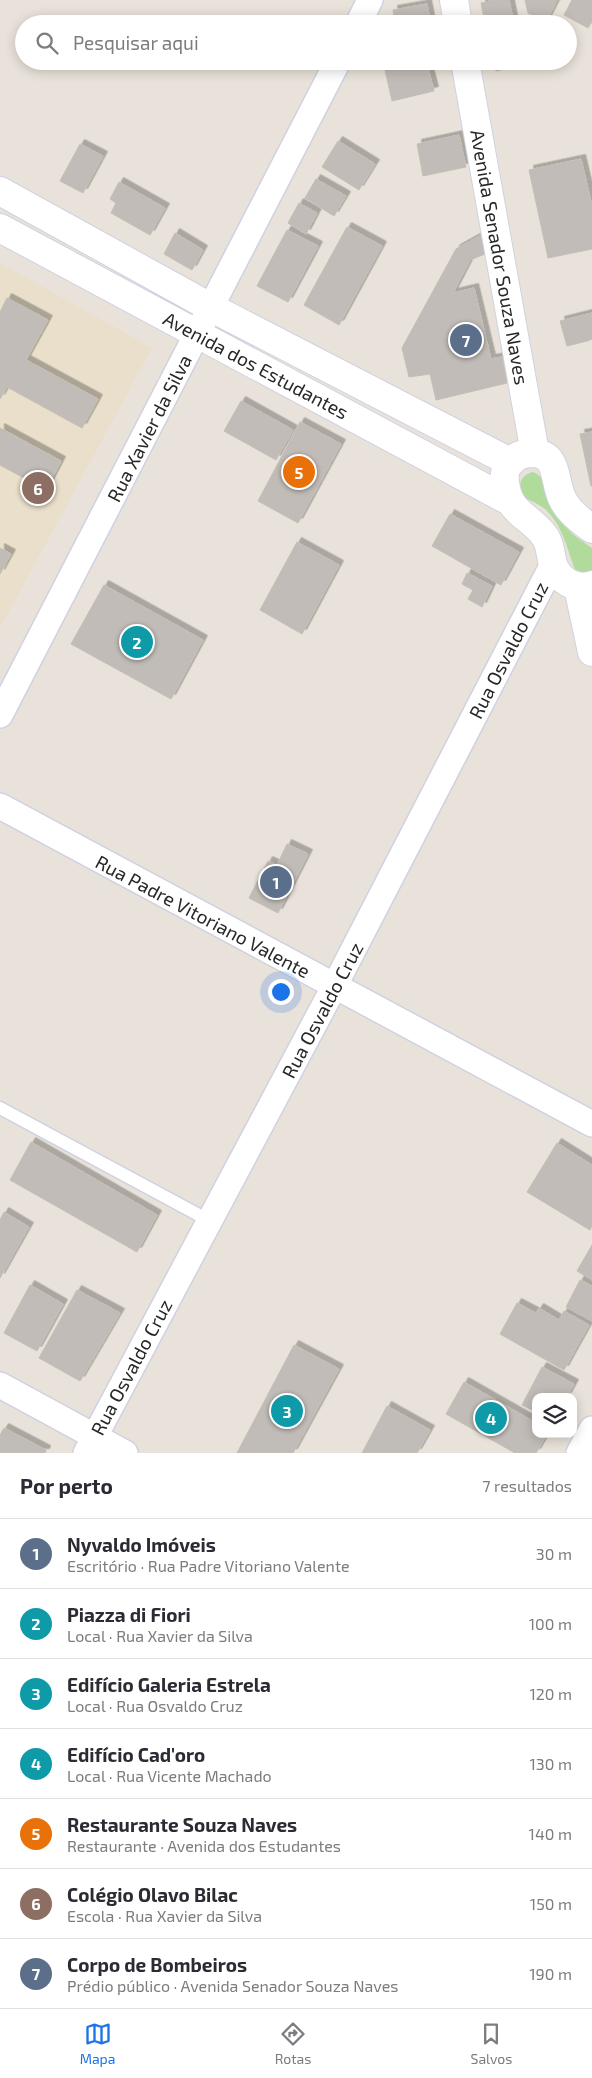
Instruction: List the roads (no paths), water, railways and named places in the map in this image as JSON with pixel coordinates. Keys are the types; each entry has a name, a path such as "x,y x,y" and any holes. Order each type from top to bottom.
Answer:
{"street":[{"path":"362,15 370,0"},
{"path":"454,0 456,15"},
{"name":"Rua Xavier da Silva","path":"0,715 333,70"},
{"name":"Avenida Senador Souza Naves","path":"466,70 522,458"},
{"path":"0,228 7,195"},
{"name":"Avenida dos Estudantes","path":"7,195 210,307 381,396 522,458 545,457 552,463 557,487 563,500 578,519 592,529"},
{"name":"Avenida dos Estudantes","path":"0,228 511,502"},
{"path":"365,423 381,396"},
{"path":"522,458 505,470 506,491 519,513 546,537 550,546 553,564 559,576 568,582 585,586 592,652"},
{"name":"Rua Osvaldo Cruz","path":"90,1445 334,987 553,564"},
{"name":"Rua Padre Vitoriano Valente","path":"0,806 592,1124"},
{"path":"0,1385 90,1445 124,1453"},
{"path":"579,1453 592,1429"}],"lane":[{"path":"0,1108 210,1221"}],"place":[{"name":"Corpo de Bombeiros","path":"466,340"},
{"name":"Restaurante Souza Naves","path":"299,472"},
{"name":"Colégio Olavo Bilac","path":"38,488"},
{"name":"Piazza di Fiori","path":"137,642"},
{"name":"Nyvaldo Imóveis","path":"276,882"},
{"name":"Edifício Galeria Estrela","path":"287,1411"},
{"name":"Edifício Cad'oro","path":"491,1418"}]}
